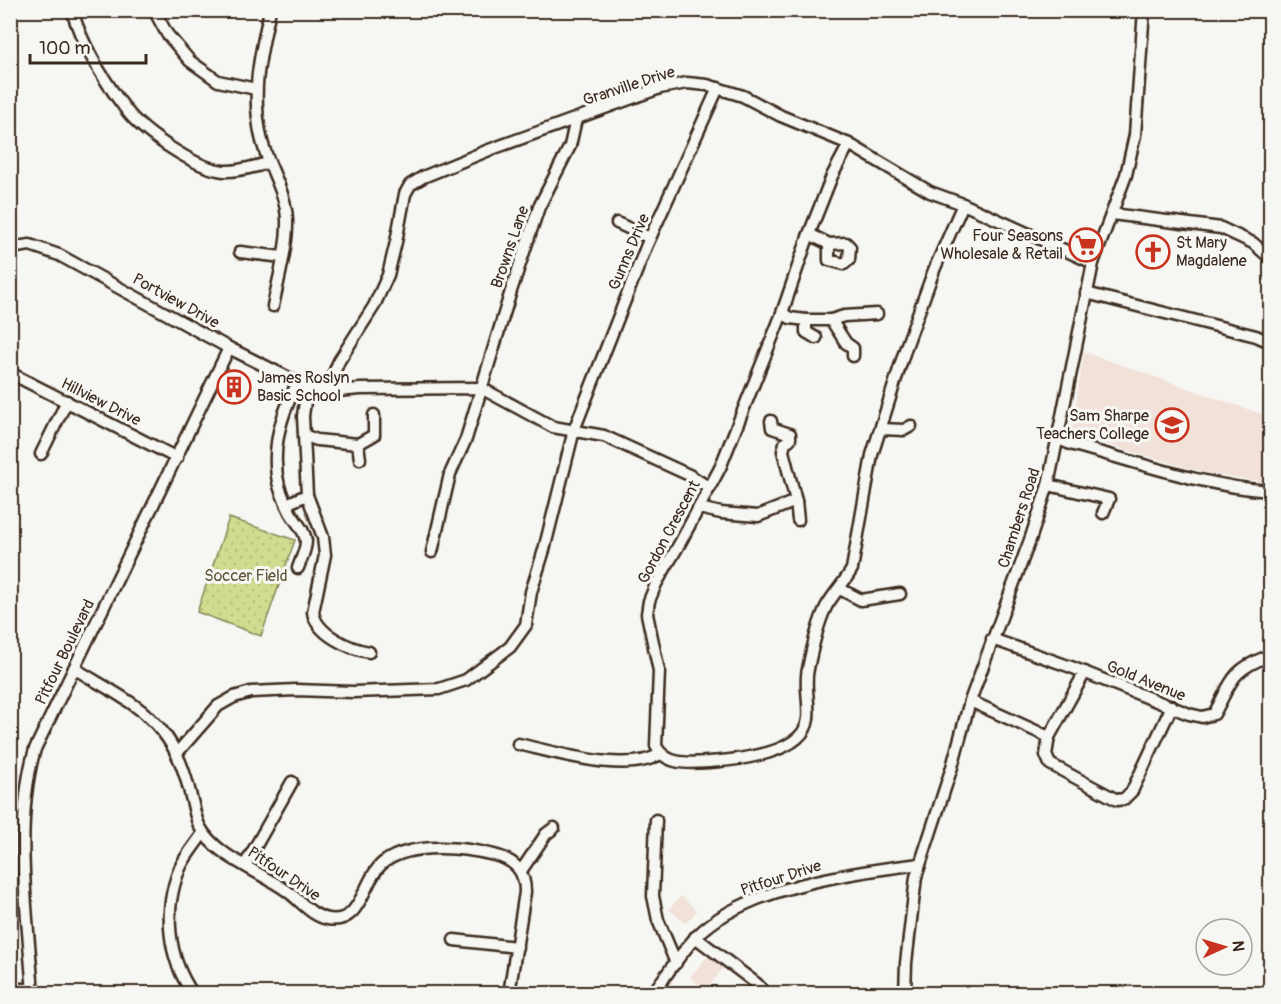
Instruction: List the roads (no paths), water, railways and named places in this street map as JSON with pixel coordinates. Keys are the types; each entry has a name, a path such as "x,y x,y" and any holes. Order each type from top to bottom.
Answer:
{"street":[{"path":"72,10 78,30 128,113 166,145 198,164 223,171 236,171 269,163"},
{"path":"154,10 167,34 190,61 218,81 256,89"},
{"path":"258,10 269,14 257,66 256,89 261,137 285,200 287,222 273,306"},
{"name":"Chambers Road","path":"905,993 906,963 916,877 952,767 970,701 1048,485 1093,263 1126,175 1134,135 1144,10"},
{"name":"Granville Drive","path":"326,392 339,361 374,306 388,276 405,194 410,185 423,177 489,150 660,88 687,83 718,88 743,96 781,116 849,144 930,192 963,204 1093,263"},
{"name":"Gunns Drive","path":"177,753 218,706 251,692 296,690 353,692 439,688 466,680 510,647 526,625 531,592 574,430 650,238 718,88"},
{"name":"Browns Lane","path":"432,552 450,474 466,439 535,218 570,146 576,119"},
{"name":"Gordon Crescent","path":"660,754 656,746 659,670 647,614 649,601 656,584 710,488 737,430 753,382 782,313 809,234 832,176 849,144"},
{"path":"518,744 604,763 647,759 660,754 671,761 700,763 761,756 800,736 808,721 807,672 814,643 826,607 852,569 872,455 906,347 934,270 963,204"},
{"path":"1112,214 1221,228 1253,243 1270,258"},
{"path":"617,223 650,238"},
{"path":"809,234 829,244"},
{"name":"Portview Drive","path":"10,248 30,245 59,255 229,348 302,385 326,392 360,389 481,388"},
{"path":"240,252 282,257"},
{"path":"1086,293 1256,336 1270,342"},
{"path":"782,313 790,318 806,320 831,320 854,315 877,314"},
{"path":"806,320 806,332 816,339"},
{"path":"831,320 846,343 853,348 853,356"},
{"name":"Pitfour Boulevard","path":"33,991 24,854 24,803 34,749 229,348"},
{"name":"Hillview Drive","path":"10,373 177,458"},
{"path":"302,385 308,495 323,537 325,555 314,619 338,641 354,650 369,652"},
{"path":"298,568 305,548 305,537 286,504 276,472 276,455 278,433 285,407 302,385"},
{"path":"481,388 553,427 604,436 689,475 710,488"},
{"path":"41,454 67,401"},
{"path":"306,436 317,440 358,444 374,435 374,415"},
{"path":"771,421 772,428 790,434 790,439 785,443 783,451 796,501 798,520"},
{"path":"881,429 904,430 910,426"},
{"path":"1059,439 1216,484 1270,491"},
{"path":"358,444 360,459"},
{"path":"1048,485 1109,499 1103,513"},
{"path":"286,504 308,495"},
{"path":"699,508 721,513 758,516 796,501"},
{"path":"840,589 861,600 900,594"},
{"name":"Gold Avenue","path":"992,639 1202,717 1214,714 1234,675 1251,663 1266,657"},
{"name":"Pitfour Drive","path":"74,668 139,708 162,731 184,768 199,825 203,833 219,849 287,891 314,913 325,918 337,920 346,917 356,908 371,877 382,863 411,851 445,848 480,851 506,858 515,863 521,871"},
{"path":"1085,672 1049,737 1046,755 1050,764 1117,800 1124,799 1132,791 1172,706"},
{"path":"970,701 1049,737"},
{"path":"244,865 292,782"},
{"path":"656,820 652,896 658,920 676,963"},
{"path":"509,993 525,892 525,881 521,871 546,834 554,828"},
{"path":"193,993 171,950 169,908 180,867 203,833"},
{"name":"Pitfour Drive","path":"652,993 695,937 743,905 790,888 839,876 920,864"},
{"path":"695,937 766,993"},
{"path":"454,940 517,947"},
{"path":"10,989 33,991"}],"place":[{"name":"Four Seasons Wholesale & Retail","path":"1086,245"},
{"name":"St Mary Magdalene","path":"1153,252"},
{"name":"James Roslyn Basic School","path":"234,387"},
{"name":"Sam Sharpe Teachers College","path":"1172,425"}],"park label":[{"name":"Soccer Field","path":"246,576"}]}
